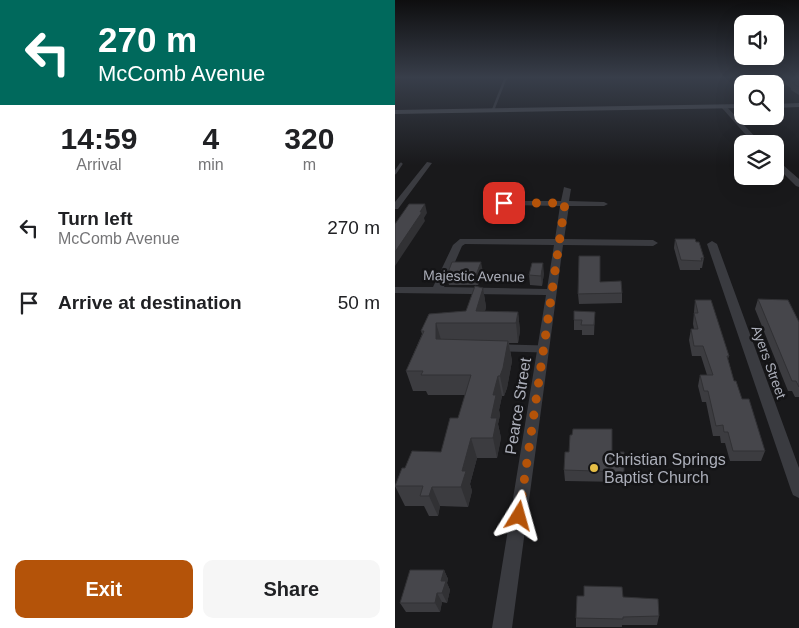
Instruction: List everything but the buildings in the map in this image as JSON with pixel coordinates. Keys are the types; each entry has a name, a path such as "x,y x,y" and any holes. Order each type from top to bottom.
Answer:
{"main road":[{"path":"395,112 706,106"}],"street":[{"path":"724,106 750,135"},
{"path":"395,207 429,163"},
{"path":"784,168 797,180"},
{"path":"504,203 566,196 604,204"},
{"name":"Pearce Street","path":"502,628 545,349 566,196"},
{"path":"437,291 458,245 463,241 653,243"},
{"name":"Ayers Street","path":"712,244 799,490"},
{"name":"Majestic Avenue","path":"395,290 552,292"}],"lane":[{"path":"395,173 401,164"},
{"path":"497,348 545,349"}],"place":[{"name":"Christian Springs Baptist Church","path":"594,468"}],"route":[{"path":"504,203 565,203 519,516"}]}
